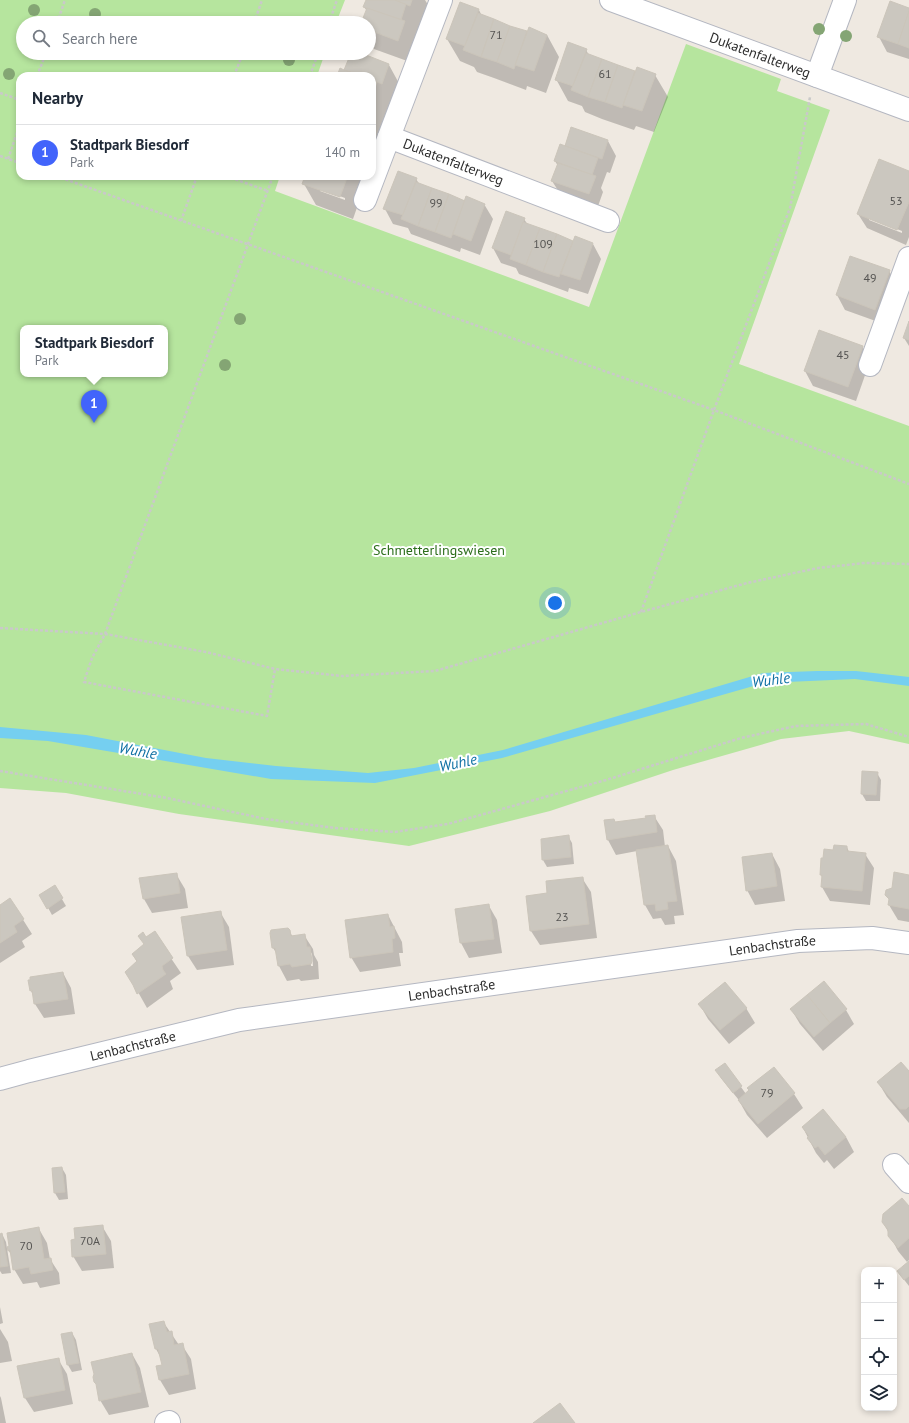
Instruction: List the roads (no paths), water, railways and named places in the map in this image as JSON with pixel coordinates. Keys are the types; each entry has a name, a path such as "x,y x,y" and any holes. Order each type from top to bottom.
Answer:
{"street":[{"name":"Dukatenfalterweg","path":"376,171 442,0"},
{"name":"Dukatenfalterweg","path":"612,0 909,110"},
{"path":"817,76 845,0"},
{"name":"Dukatenfalterweg","path":"389,137 608,221"},
{"name":"Dukatenfalterweg","path":"365,200 373,180"},
{"path":"870,365 907,269"},
{"name":"Lenbachstraße","path":"0,1079 239,1020 798,941 872,938 909,943"},
{"path":"894,1164 909,1182"}],"water":[{"name":"Wuhle","path":"856,671 909,677 909,686 855,679 764,683 502,758 375,783 271,779 48,741 0,738 0,727 86,735 206,758 276,766 368,773 414,768 503,750 763,673"}],"place":[{"name":"Stadtpark Biesdorf","path":"94,423"}],"park label":[{"name":"Schmetterlingswiesen","path":"439,550"}]}
